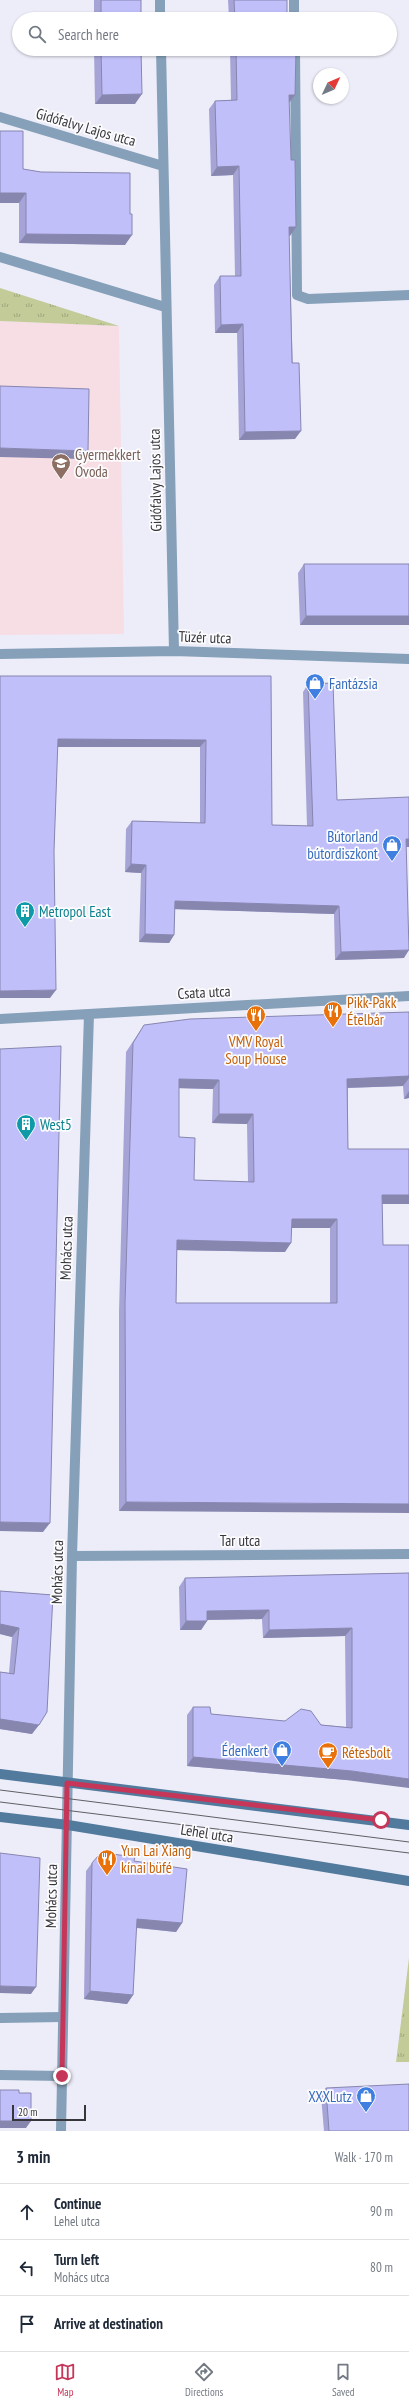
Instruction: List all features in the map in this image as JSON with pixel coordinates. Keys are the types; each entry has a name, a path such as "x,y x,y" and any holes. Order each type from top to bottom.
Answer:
{"main road":[{"path":"0,1774 409,1825"},
{"name":"Lehel utca","path":"0,1817 68,1825 409,1881"}],"street":[{"path":"160,0 160,12"},
{"path":"294,0 294,12"},
{"name":"Gidófalvy Lajos utca","path":"161,56 165,308 174,651"},
{"path":"295,56 297,295 308,298 409,295"},
{"name":"Gidófalvy Lajos utca","path":"0,118 163,166"},
{"path":"0,257 165,308"},
{"name":"Tüzér utca","path":"0,654 174,651 409,659"},
{"name":"Csata utca","path":"0,1019 409,996"},
{"name":"Mohács utca","path":"61,2131 72,1556 89,1014"},
{"name":"Tar utca","path":"72,1556 409,1554"},
{"path":"0,2018 63,2017"},
{"path":"0,2075 62,2076"}],"shaded area":[{"name":"Gyermekkert Óvoda","path":"0,321 119,326 124,634 0,635"}],"green space":[{"path":"0,288 119,326 0,321"},
{"path":"409,1958 409,2062 396,2062"}],"building":[{"path":"101,0 141,0 141,12 101,12"},
{"path":"234,0 287,0 287,12 235,12"},
{"path":"101,56 141,56 142,94 102,95"},
{"path":"236,56 296,56 295,95 289,95 291,160 295,160 296,227 289,227 292,363 299,363 301,431 245,432 243,324 221,325 220,276 241,276 239,166 217,167 215,101 237,100"},
{"path":"0,131 23,131 23,169 41,172 130,173 130,214 132,214 132,235 26,234 26,193 0,193"},
{"path":"0,386 89,389 88,451 0,448"},
{"path":"304,564 409,564 409,616 306,616"},
{"path":"0,676 271,676 272,825 313,826 308,684 333,683 337,800 409,797 409,839 406,839 409,950 341,952 339,906 175,901 174,935 145,934 146,865 131,864 132,821 205,823 206,740 58,739 54,851 56,990 0,991"},
{"path":"409,1012 409,1076 347,1079 348,1149 409,1149 409,1195 382,1195 383,1245 409,1245 409,1504 126,1502 125,1303 133,1043 144,1025 190,1019","holes":["179,1079 219,1080 219,1114 253,1114 254,1182 194,1180 195,1138 179,1137","292,1219 337,1219 337,1303 176,1303 177,1240 291,1243"]},
{"path":"61,1046 50,1523 0,1522 0,1049"},
{"path":"409,1573 409,1779 352,1771 193,1757 193,1707 210,1707 211,1714 285,1721 301,1709 311,1711 321,1725 352,1728 352,1628 269,1630 269,1610 207,1611 207,1621 186,1621 185,1578"},
{"path":"0,1591 53,1595 47,1712 39,1725 0,1719 0,1672 14,1674 19,1628 0,1624"},
{"path":"0,1853 40,1858 36,1987 0,1986"},
{"path":"112,1854 135,1857 134,1861 187,1869 182,1923 137,1919 133,1995 90,1991 92,1863 98,1856"},
{"name":"XXXLutz","path":"409,2084 409,2131 329,2131 326,2088"},
{"path":"0,2090 19,2090 19,2093 31,2093 31,2121 0,2121"}],"tram line":[{"path":"0,1790 409,1842"},
{"path":"0,1802 409,1853"}],"place":[{"name":"Gyermekkert Óvoda","path":"61,480"},
{"name":"Fantázsia","path":"315,700"},
{"name":"Bútorland bútordiszkont","path":"392,862"},
{"name":"Metropol East","path":"25,928"},
{"name":"Pikk-Pakk Ételbár","path":"333,1028"},
{"name":"VMV Royal Soup House","path":"256,1032"},
{"name":"West5","path":"26,1141"},
{"name":"Édenkert","path":"282,1767"},
{"name":"Rétesbolt","path":"328,1769"},
{"name":"Yun Lai Xiang kínai büfé","path":"107,1876"},
{"name":"XXXLutz","path":"366,2113"}],"route":[{"path":"62,2076 68,1825 67,1783 381,1820"}]}
